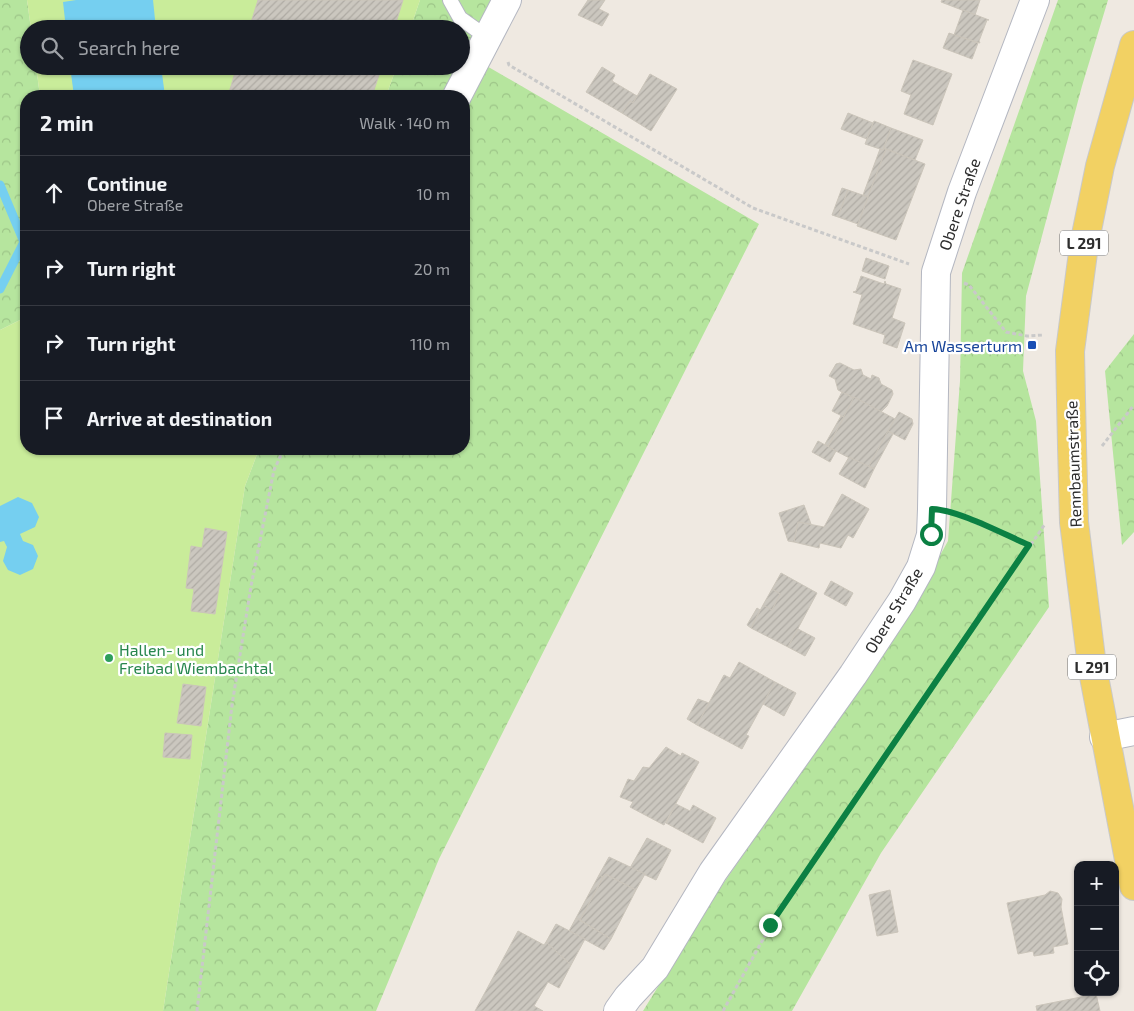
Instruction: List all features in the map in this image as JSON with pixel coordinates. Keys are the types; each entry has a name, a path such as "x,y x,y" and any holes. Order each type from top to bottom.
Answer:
{"main road":[{"name":"Rennbaumstraße","path":"1134,45 1100,166 1084,245 1070,351 1085,449 1074,522 1092,666 1104,737 1134,886"}],"street":[{"name":"Obere Straße","path":"618,1011 628,996 655,968 713,872 853,675 902,601 921,567 931,534 936,272 962,192 1034,0"},
{"path":"470,71 497,18"},
{"path":"460,90 468,75"},
{"path":"1104,737 1134,731"}],"lane":[{"path":"450,0 460,18 497,18"}],"path":[{"path":"497,18 509,64 753,208 969,285 1006,332 1033,335"},
{"path":"1085,449 1134,404"},
{"path":"197,1011 232,706 251,586 274,470 281,455"},
{"path":"932,509 952,512 1029,545"},
{"path":"723,1011 770,925 1046,522"}],"green space":[{"path":"0,0 27,0 30,20 20,20 20,75 37,75 39,90 20,90 20,320 0,330"},
{"path":"27,0 420,0 413,20 30,20"},
{"path":"420,0 494,0 470,46 470,20 413,20"},
{"path":"1058,0 1108,0 1082,86 1026,296 1023,371 1036,421 1049,607 881,853 792,1011 643,1011 709,904 895,636 948,541 960,381 962,273"},
{"path":"470,56 759,224 439,859 376,1011 163,1011 245,486 257,455 470,455 470,90 388,90 394,75 470,75"},
{"path":"37,75 394,75 388,90 39,90"},
{"name":"Hallen- und Freibad Wiembachtal","path":"20,320 20,455 257,455 245,486 163,1011 0,1011 0,330"},
{"path":"1134,334 1134,532 1122,545 1105,371"}],"water":[{"path":"76,0 153,0 155,20 65,20 63,2"},
{"path":"71,75 162,75 164,90 73,90"},
{"path":"18,497 32,503 39,517 35,527 20,534 23,541 33,545 38,556 33,569 20,575 8,570 3,561 7,547 4,541 0,542 0,506"}],"building":[{"path":"258,0 403,0 397,20 252,20"},
{"path":"588,0 605,0 599,9 609,14 602,26 578,15"},
{"path":"942,0 980,0 975,15 941,2"},
{"path":"963,10 989,20 987,20 979,41 980,43 954,35"},
{"path":"949,33 978,43 972,59 943,48"},
{"path":"913,60 952,74 933,125 904,114 911,95 901,91"},
{"path":"602,67 615,75 612,81 637,96 633,103 630,101 622,113 586,92"},
{"path":"650,74 677,89 651,131 622,113 630,101 633,103"},
{"path":"234,75 379,75 374,90 230,90"},
{"path":"848,113 873,123 867,139 841,129"},
{"path":"874,121 891,128 883,150 865,144"},
{"path":"891,128 923,140 915,160 884,148"},
{"path":"884,148 886,149 868,197 863,195 880,149 883,150"},
{"path":"886,149 925,164 896,240 857,226"},
{"path":"842,188 848,190 838,217 832,215"},
{"path":"848,190 868,197 858,224 838,217"},
{"path":"866,258 889,266 885,279 862,271"},
{"path":"861,276 884,284 885,281 886,284 901,289 892,318 905,323 897,348 883,343 885,335 853,324 862,295 853,292 856,291"},
{"path":"840,363 854,370 861,369 863,375 871,379 872,375 879,378 881,384 892,390 893,394 887,406 881,412 838,390 835,379 829,376 836,364"},
{"path":"842,392 854,398 844,417 832,411"},
{"path":"854,397 895,419 869,468 828,447"},
{"path":"899,412 912,419 913,424 905,440 888,431"},
{"path":"841,416 844,417 828,446 825,444"},
{"path":"888,431 893,434 874,469 869,466"},
{"path":"818,441 836,451 830,462 812,452"},
{"path":"849,457 874,469 865,488 839,474"},
{"path":"842,494 869,509 853,538 848,535 841,548 820,543 819,548 794,542 798,522 824,527"},
{"path":"804,505 811,524 798,522 794,542 788,541 779,513"},
{"path":"205,528 227,532 215,614 191,611 194,589 186,588 191,546 202,548"},
{"path":"781,573 817,593 788,647 751,628 763,605 772,610 780,594 772,589"},
{"path":"831,581 853,593 846,606 824,594"},
{"path":"772,589 780,594 772,610 763,605"},
{"path":"757,608 760,610 751,628 747,625"},
{"path":"798,629 815,638 805,656 788,647"},
{"path":"739,662 775,682 746,735 749,736 742,749 697,725 724,675 730,678"},
{"path":"775,682 796,693 784,716 763,704"},
{"path":"183,684 206,687 201,726 177,723"},
{"path":"698,699 709,703 697,725 687,719"},
{"path":"165,733 192,735 190,759 163,757"},
{"path":"666,747 681,756 682,753 699,762 664,825 630,807 633,802 620,797 628,779 634,781 643,767 649,768"},
{"path":"676,804 690,811 693,805 716,818 703,843 666,823"},
{"path":"647,838 671,850 656,880 630,868"},
{"path":"609,857 645,874 636,890 605,874 603,877 599,875"},
{"path":"605,874 636,890 611,939 580,920"},
{"path":"599,875 603,877 580,920 576,918"},
{"path":"890,890 898,932 877,936 869,895"},
{"path":"1050,891 1058,893 1062,899 1061,907 1068,944 1053,947 1054,953 1034,956 1033,951 1018,954 1007,903 1045,895"},
{"path":"576,918 611,939 604,950 569,931"},
{"path":"556,924 585,939 571,965 546,942"},
{"path":"518,931 544,945 546,942 571,965 559,988 548,982 534,1006 543,1011 475,1011"},
{"path":"1086,996 1096,996 1100,1011 1037,1011 1036,1006"}],"waterway":[{"path":"0,185 20,232"},
{"path":"0,289 20,250"}],"place":[{"name":"Am Wasserturm","path":"1032,345"},
{"name":"Hallen- und Freibad Wiembachtal","path":"109,658"}],"route":[{"path":"770,925 1029,545 952,512 937,509 932,509 931,534"}]}
